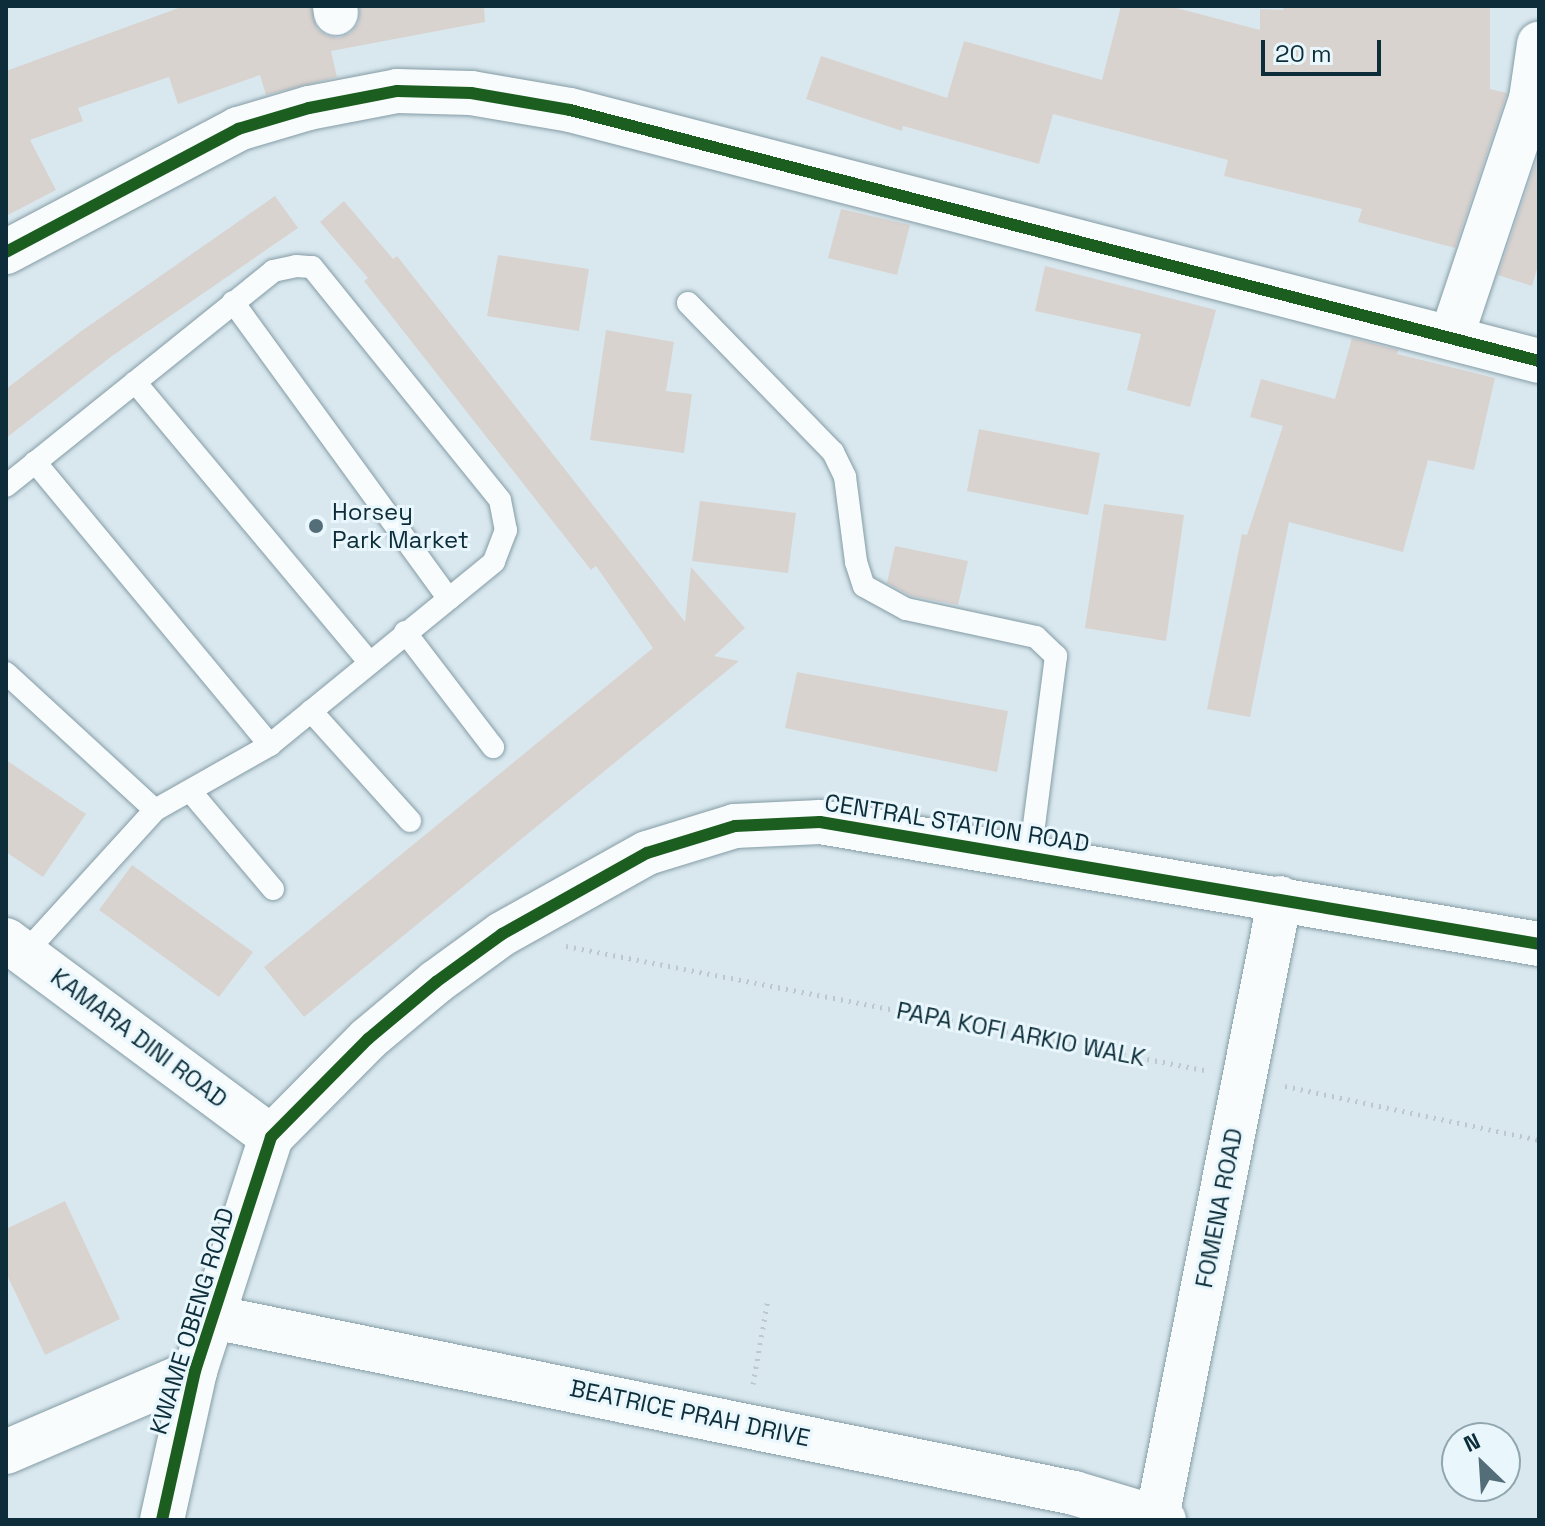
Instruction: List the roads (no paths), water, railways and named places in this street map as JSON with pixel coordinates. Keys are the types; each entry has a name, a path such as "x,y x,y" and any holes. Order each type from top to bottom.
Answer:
{"street":[{"path":"1451,338 1527,114 1539,44"},
{"path":"6,252 238,129 309,108 397,91 471,93 570,110 1539,361"},
{"name":"CENTRAL STATION ROAD","path":"271,1137 368,1039 436,982 502,934 647,853 735,826 820,822 1539,944"},
{"name":"FOMENA ROAD","path":"1160,1519 1280,898"},
{"name":"KAMARA DINI ROAD","path":"16,946 271,1137"},
{"name":"KWAME OBENG ROAD","path":"162,1520 195,1371 271,1137"},
{"name":"BEATRICE PRAH DRIVE","path":"213,1317 1074,1493 1160,1519"},
{"path":"6,1452 195,1371"}],"lane":[{"path":"6,486 273,271 312,267 500,500 506,530 494,562 270,745 155,810 16,946"},
{"path":"233,302 449,599"},
{"path":"688,303 833,452 845,477 856,562 864,586 906,609 1036,637 1056,656 1030,857"},
{"path":"135,382 370,663"},
{"path":"35,462 270,745"},
{"path":"405,632 493,747"},
{"path":"6,673 155,810"},
{"path":"311,711 410,821"},
{"path":"191,792 273,889"}],"place":[{"name":"Horsey Park Market","path":"316,526"}]}
